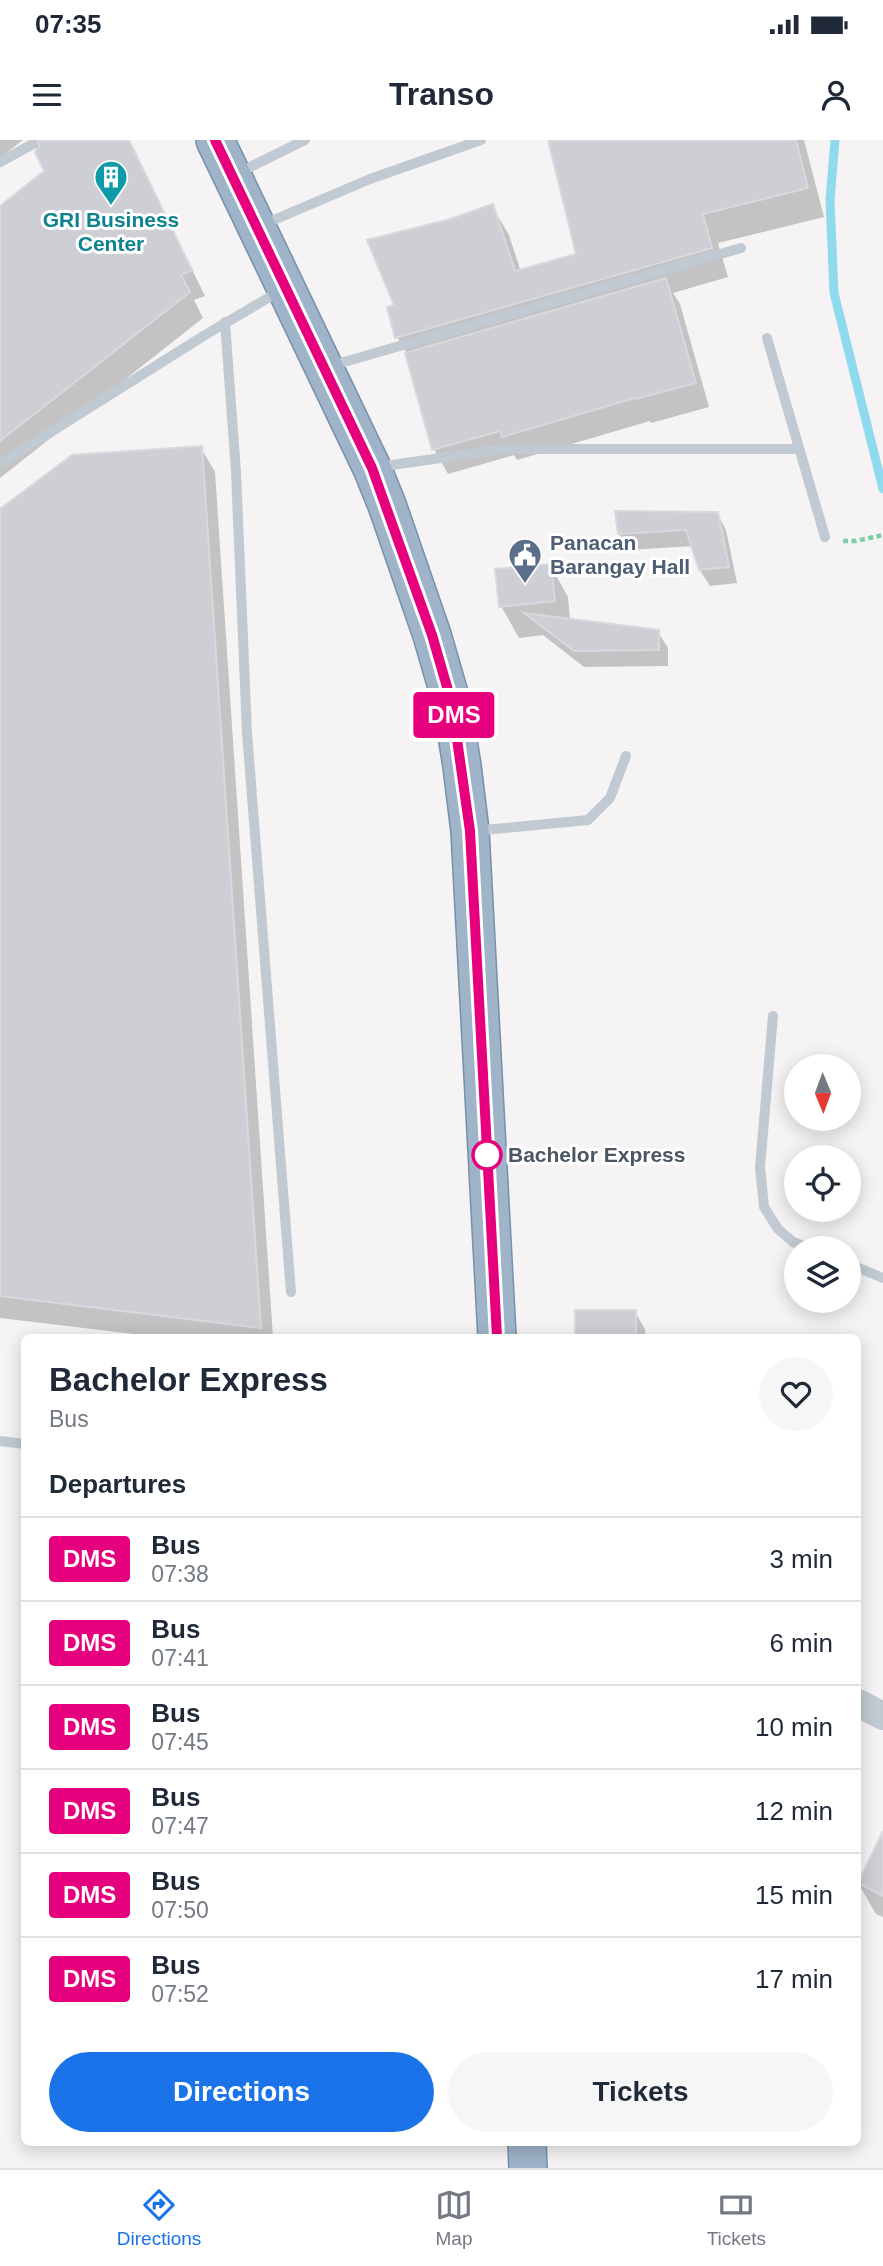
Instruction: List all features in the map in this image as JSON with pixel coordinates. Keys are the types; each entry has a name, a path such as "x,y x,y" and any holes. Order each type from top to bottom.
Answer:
{"highway":[{"path":"215,140 372,468 432,635 452,704 470,831 497,1334"},
{"path":"527,2146 527,2168"}],"street":[{"path":"861,1705 883,1716"}],"lane":[{"path":"232,175 305,140"},
{"path":"257,228 370,179 481,140"},
{"path":"0,162 32,145"},
{"path":"323,368 741,248"},
{"path":"0,464 285,288"},
{"path":"225,323 236,472 247,733 291,1292"},
{"path":"766,338 825,537"},
{"path":"372,468 504,449 799,449"},
{"path":"470,831 587,820 610,798 626,756"},
{"path":"773,1016 760,1167 764,1208 786,1236"},
{"path":"861,1269 883,1278"},
{"path":"0,1441 21,1444"}],"path":[{"path":"825,537 856,541 883,535"}],"building":[{"path":"37,140 129,140 192,270 181,275 190,292 0,441 0,206 44,171 35,152 39,146"},
{"path":"548,140 796,140 808,188 703,214 712,248 395,338 387,307 394,305 367,240 447,220 493,204 515,271 576,254"},
{"path":"666,278 696,383 502,437 500,431 432,450 405,353"},
{"path":"202,446 261,1328 0,1296 0,509 72,455"},
{"path":"615,511 718,512 729,567 699,570 686,530 618,534"},
{"name":"Panacan Barangay Hall","path":"551,564 555,601 499,607 495,569"},
{"path":"524,613 659,630 659,650 574,651"},
{"path":"575,1310 636,1310 636,1334 575,1334"},
{"path":"883,1831 883,1896 861,1885 861,1877"}],"waterway":[{"path":"835,140 830,200 834,293 883,489"}],"bus line":[{"name":"DMS","path":"215,140 372,468 432,635 452,704 470,831 497,1334"}],"place":[{"name":"GRI Business Center","path":"111,207"},
{"name":"Panacan Barangay Hall","path":"525,585"},
{"name":"Bachelor Express","path":"487,1155"}]}
